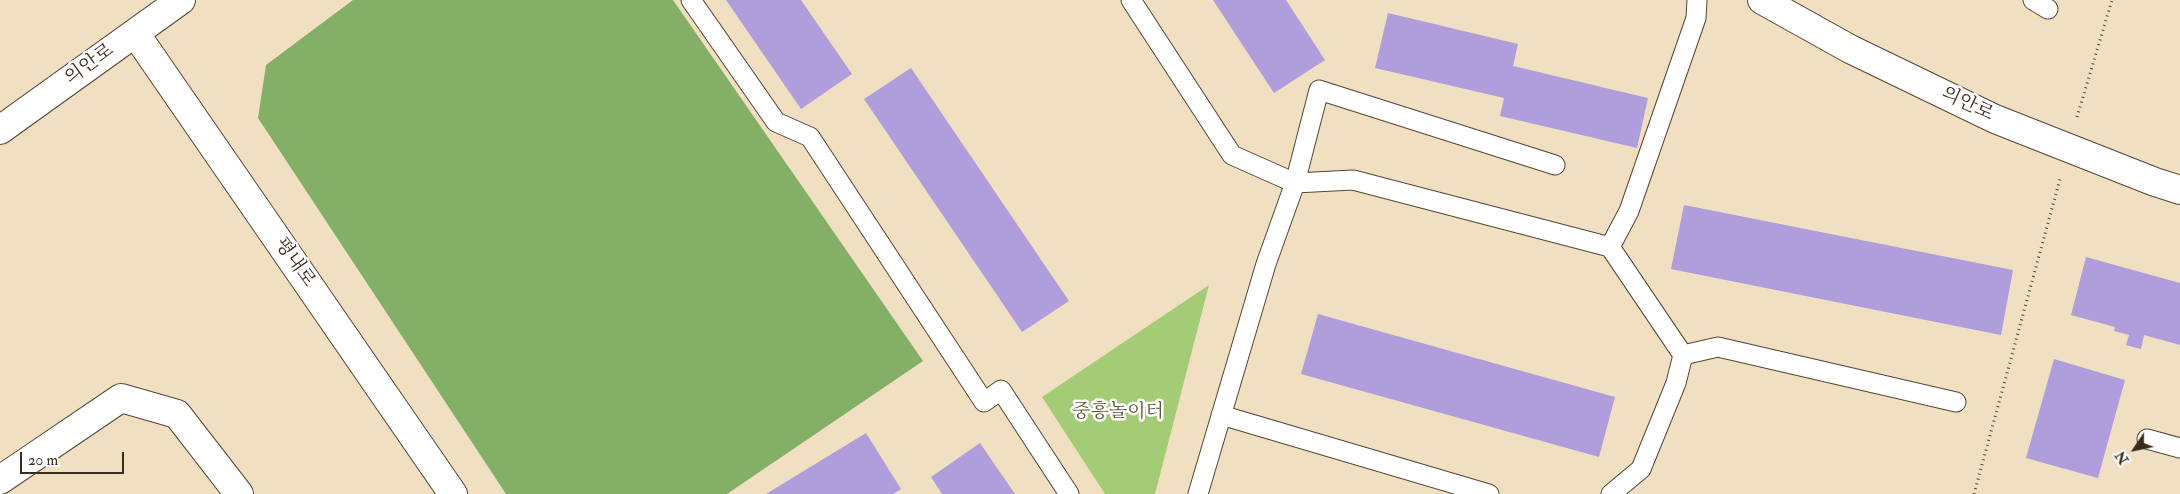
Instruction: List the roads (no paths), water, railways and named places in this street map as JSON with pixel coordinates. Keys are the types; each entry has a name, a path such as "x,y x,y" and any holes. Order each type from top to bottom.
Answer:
{"street":[{"name":"의안로","path":"0,130 181,0"},
{"name":"의안로","path":"1762,0 1850,49 1969,106 2155,182 2180,190"},
{"name":"평내로","path":"135,33 450,493"},
{"path":"0,480 121,398 177,414 239,494"}],"lane":[{"path":"691,0 776,122 810,137 984,402 1001,390 1069,494"},
{"path":"1131,0 1232,155 1296,183 1353,180 1610,247 1683,355 1676,383 1640,468 1611,494"},
{"path":"1610,247 1629,211 1696,18 1697,0"},
{"path":"1198,494 1266,264 1296,183 1320,90 1554,165"},
{"path":"1683,355 1718,347 1956,402"},
{"path":"1221,415 1489,494"},
{"path":"2147,439 2180,448"}],"park label":[{"name":"중흥놀이터","path":"1118,413"}]}
